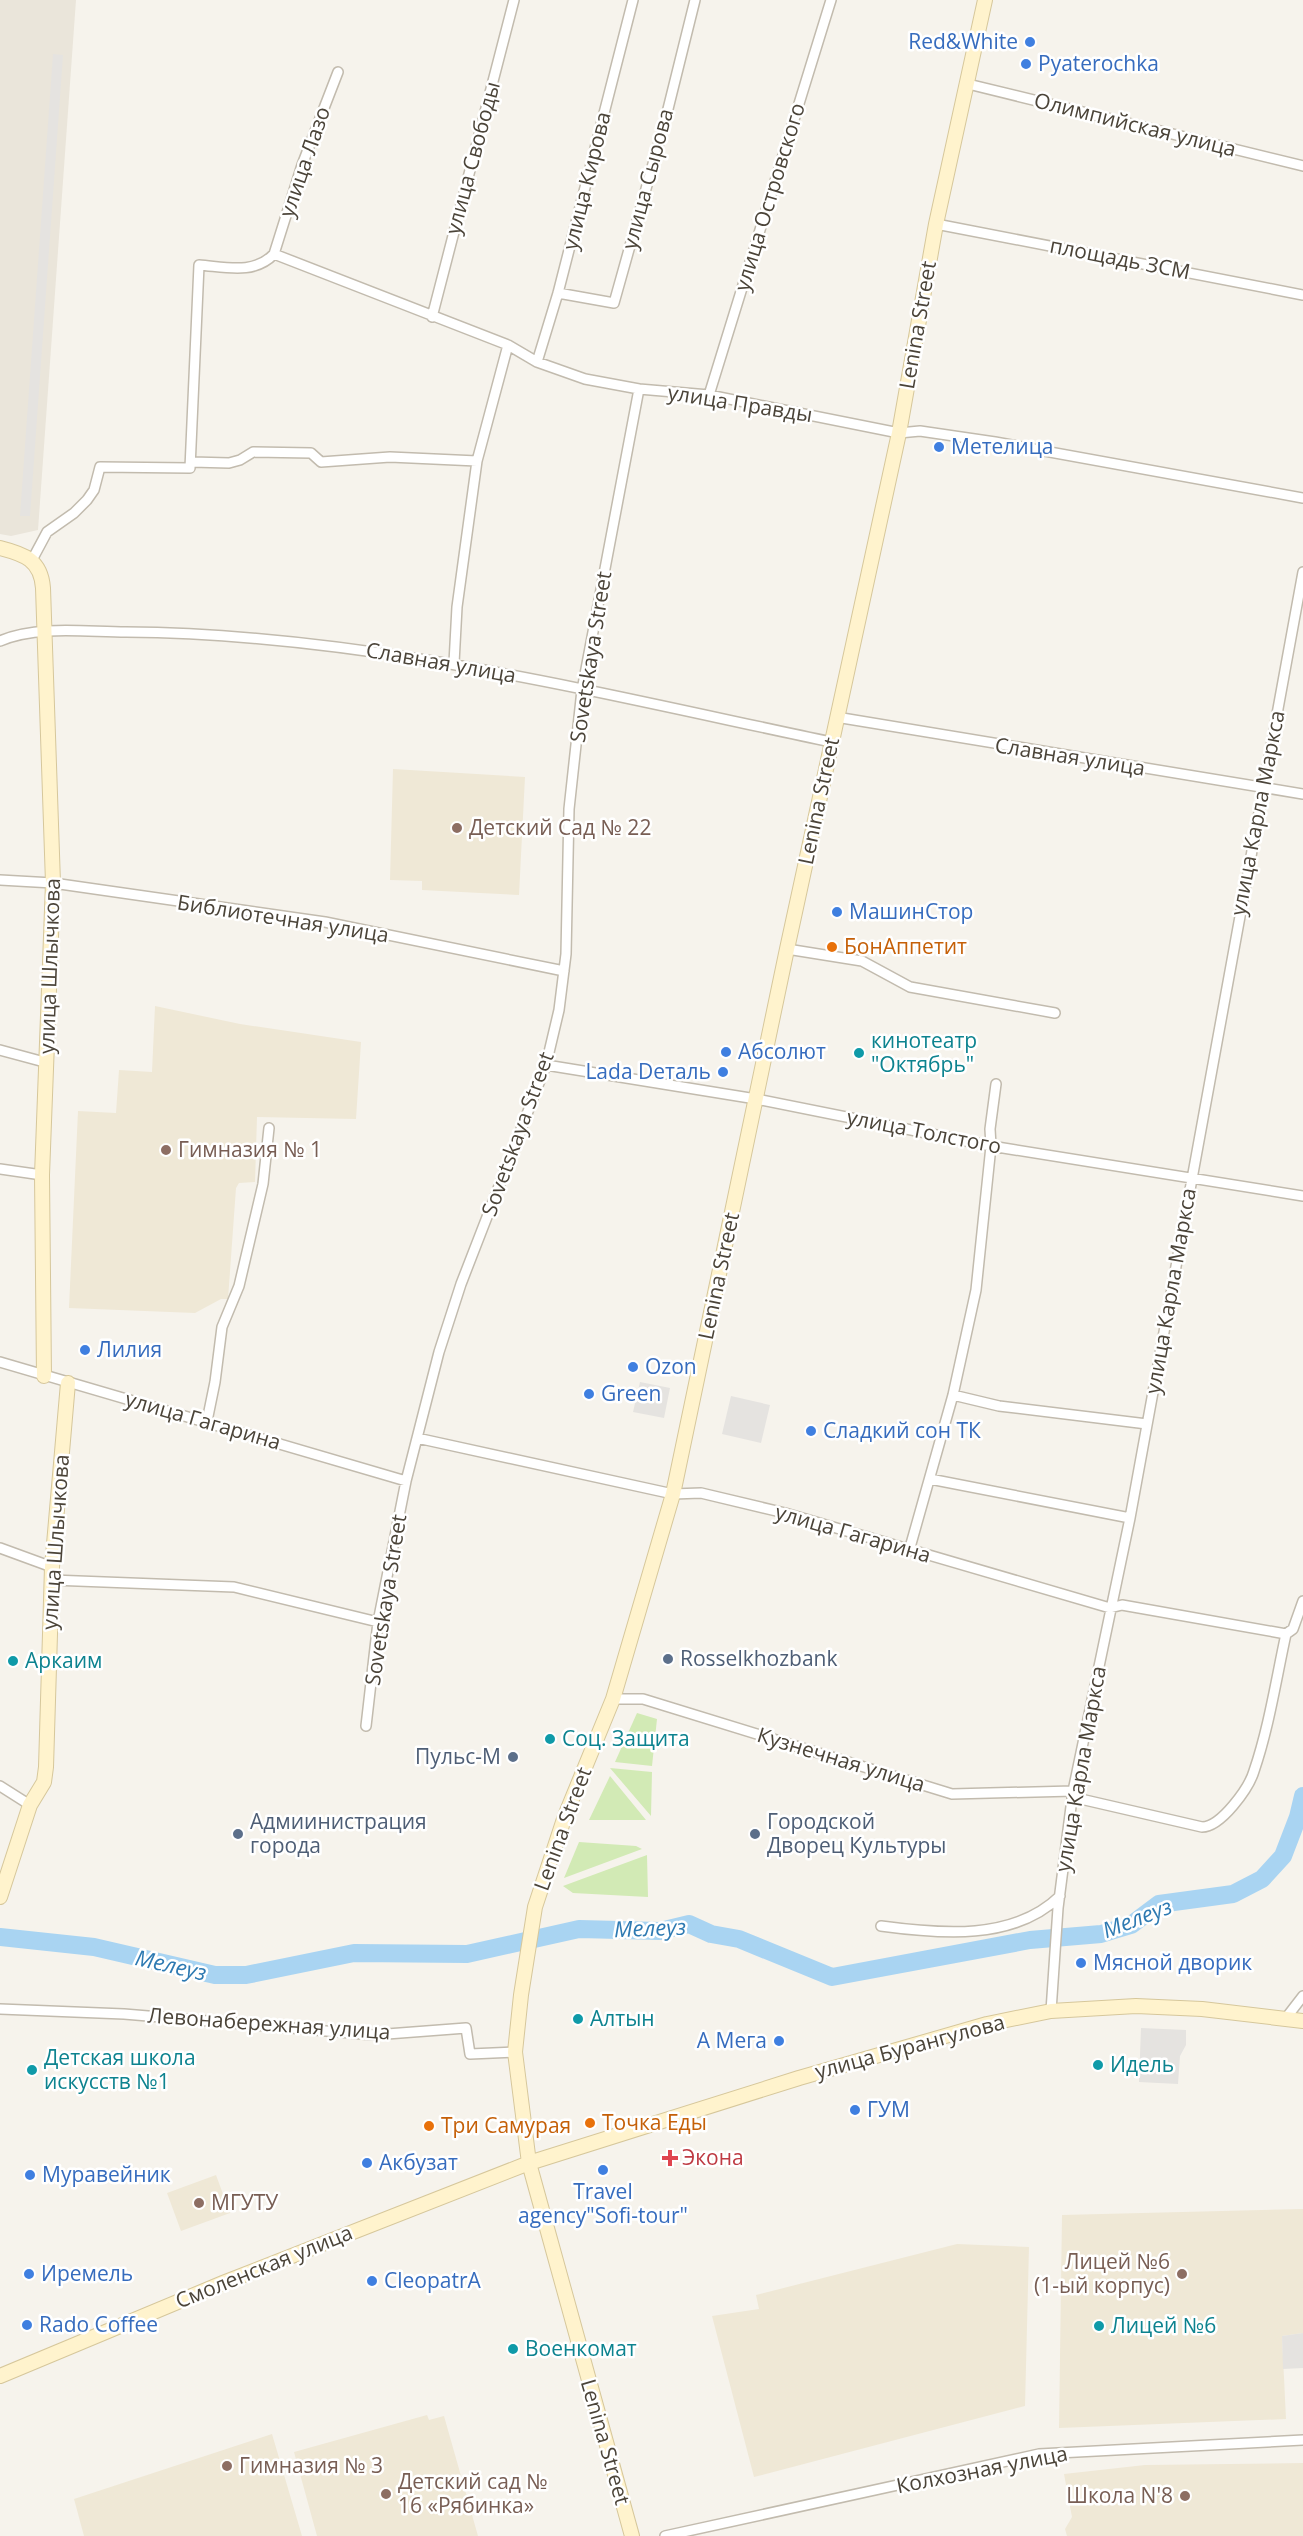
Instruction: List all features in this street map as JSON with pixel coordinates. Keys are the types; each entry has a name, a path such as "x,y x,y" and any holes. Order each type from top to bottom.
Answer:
{"main road":[{"name":"Lenina Street","path":"632,2536 529,2163 515,2052 521,1995 535,1907 565,1816 613,1699 673,1494 836,717 899,433 936,224 985,0"},
{"path":"0,548 20,553 32,560"},
{"name":"улица Шлычкова","path":"32,560 42,578 53,883 42,1175 44,1376"},
{"name":"улица Шлычкова","path":"0,1897 30,1805 44,1782 46,1767 52,1574 68,1383"},
{"name":"улица Бурангулова","path":"529,2163 808,2076 987,2024 1051,2011 1136,2006 1303,2021"},
{"name":"Смоленская улица","path":"0,2376 233,2279 529,2163"}],"street":[{"name":"улица Свободы","path":"432,317 514,0"},
{"name":"улица Кирова","path":"537,362 558,292 633,0"},
{"name":"улица Сырова","path":"558,292 614,303 665,121 695,0"},
{"name":"улица Островского","path":"709,395 831,0"},
{"name":"улица Лазо","path":"274,254 302,165 338,72"},
{"name":"Олимпийская улица","path":"968,84 1303,166"},
{"name":"площадь ЗСМ","path":"936,224 1303,296"},
{"name":"улица Правды","path":"274,254 508,345 537,362 585,380 639,389 709,395 899,433 920,431 996,442 1303,498"},
{"path":"32,560 47,532 74,513 87,500 94,490 100,467 185,470 190,468 199,265 250,268 266,262 274,254"},
{"path":"454,663 457,607 477,461 508,345"},
{"name":"Sovetskaya Street","path":"366,1726 378,1622 406,1481 439,1352 461,1284 546,1065 564,971 569,810 582,690 639,389"},
{"path":"192,462 229,463 240,460 253,452 311,453 321,462 420,457 477,461"},
{"name":"улица Карла Маркса","path":"1051,2011 1058,1908 1073,1794 1130,1518 1303,572"},
{"name":"Славная улица","path":"0,641 44,632 198,633 368,650 454,663 831,742"},
{"name":"Славная улица","path":"836,717 1303,794"},
{"name":"Библиотечная улица","path":"0,880 53,883 325,922 564,971"},
{"path":"787,949 862,961 910,987 1056,1013"},
{"path":"0,1050 48,1063"},
{"name":"улица Толстого","path":"546,1065 756,1099 991,1146 1303,1196"},
{"path":"909,1551 953,1395 976,1290 996,1084"},
{"path":"207,1421 222,1327 239,1286 263,1184 269,1128"},
{"path":"0,1169 42,1175"},
{"name":"улица Гагарина","path":"0,1362 406,1481"},
{"path":"953,1395 999,1406 1147,1424"},
{"name":"улица Гагарина","path":"417,1438 673,1494 701,1493 785,1513 1110,1608 1122,1605 1286,1634"},
{"path":"930,1479 1130,1518"},
{"path":"0,1548 52,1574 234,1587 378,1622"},
{"path":"1286,1634 1293,1629 1303,1601"},
{"name":"Кузнечная улица","path":"613,1699 644,1699 952,1794 1073,1794 1202,1827 1210,1827 1222,1819 1254,1774 1286,1634"},
{"path":"0,1786 30,1805"},
{"path":"881,1926 929,1932 988,1930 1037,1914 1060,1896"},
{"path":"1286,2018 1303,1996"},
{"name":"Левонабережная улица","path":"0,2009 124,2014 374,2035 466,2028 470,2054 515,2052"},
{"name":"Колхозная улица","path":"665,2536 1039,2454 1303,2440"}],"shaded area":[{"path":"0,0 76,0 38,530 11,536 0,534"},
{"path":"53,54 63,55 30,516 20,516"},
{"name":"Детский Сад № 22","path":"393,769 525,777 519,895 422,890 422,881 390,880"},
{"name":"Гимназия № 1","path":"155,1006 240,1024 361,1042 356,1119 257,1117 255,1182 239,1183 236,1188 228,1299 221,1299 195,1313 69,1308 78,1111 116,1113 119,1070 152,1072"},
{"path":"640,1382 670,1388 664,1418 633,1412"},
{"path":"731,1396 770,1405 761,1443 722,1434"},
{"path":"1141,2028 1186,2030 1186,2045 1180,2056 1178,2084 1139,2082"},
{"name":"МГУТУ","path":"216,2175 230,2213 181,2231 167,2193"},
{"name":"Лицей №6 (1-ый корпус)","path":"1303,2209 1303,2333 1282,2336 1286,2419 1059,2428 1062,2215"},
{"path":"957,2244 1029,2247 1025,2406 754,2477 712,2316 759,2309 756,2295"},
{"path":"1303,2333 1303,2368 1283,2369 1282,2336"},
{"name":"Детский сад № 16 «Рябинка»","path":"427,2415 429,2420 444,2416 478,2536 317,2536 294,2452"},
{"name":"Гимназия № 3","path":"272,2434 302,2536 84,2536 74,2499"},
{"name":"Школа N'8","path":"1303,2463 1303,2536 1067,2536 1065,2529 1072,2517 1064,2474 1145,2465"}],"green space":[{"path":"637,1713 657,1719 652,1766 615,1762"},
{"path":"610,1768 652,1772 651,1816"},
{"path":"610,1776 646,1820 589,1820"},
{"path":"579,1842 636,1846 642,1849 564,1878"},
{"path":"647,1855 648,1897 573,1893 563,1886"}],"waterway":[{"name":"Мелеуз","path":"0,1937 94,1947 215,1975 246,1975 354,1953 467,1954 579,1929 660,1931 689,1924 711,1934 739,1939 832,1977 1030,1940 1101,1934 1131,1925 1159,1904 1233,1894 1262,1879 1283,1856 1298,1817 1303,1796"}],"place":[{"name":"Red&White","path":"1030,42"},
{"name":"Pyaterochka","path":"1026,64"},
{"name":"Метелица","path":"939,447"},
{"name":"Детский Сад № 22","path":"457,828"},
{"name":"МашинСтор","path":"837,912"},
{"name":"БонАппетит","path":"832,947"},
{"name":"Абсолют","path":"726,1052"},
{"name":"кинотеатр \"Октябрь\"","path":"859,1053"},
{"name":"Lada Dеталь","path":"723,1072"},
{"name":"Гимназия № 1","path":"166,1150"},
{"name":"Лилия","path":"85,1350"},
{"name":"Ozon","path":"633,1367"},
{"name":"Green","path":"589,1394"},
{"name":"Сладкий сон ТК","path":"811,1431"},
{"name":"Rosselkhozbank","path":"668,1659"},
{"name":"Аркаим","path":"13,1661"},
{"name":"Соц. Защита","path":"550,1739"},
{"name":"Пульс-М","path":"513,1757"},
{"name":"Адмиинистрация города","path":"238,1834"},
{"name":"Городской Дворец Культуры","path":"755,1834"},
{"name":"Мясной дворик","path":"1081,1963"},
{"name":"Алтын","path":"578,2019"},
{"name":"А Мега","path":"779,2041"},
{"name":"Идель","path":"1098,2065"},
{"name":"Детская школа искусств №1","path":"32,2070"},
{"name":"ГУМ","path":"855,2110"},
{"name":"Точка Еды","path":"590,2123"},
{"name":"Три Самурая","path":"429,2126"},
{"name":"Экона","path":"670,2158"},
{"name":"Акбузат","path":"367,2163"},
{"name":"Travel agency\"Sofi-tour\"","path":"603,2170"},
{"name":"Муравейник","path":"30,2175"},
{"name":"МГУТУ","path":"199,2203"},
{"name":"Иремель","path":"29,2274"},
{"name":"Лицей №6 (1-ый корпус)","path":"1182,2274"},
{"name":"CleopatrA","path":"372,2281"},
{"name":"Rado Coffee","path":"27,2325"},
{"name":"Лицей №6","path":"1099,2326"},
{"name":"Военкомат","path":"513,2349"},
{"name":"Гимназия № 3","path":"227,2466"},
{"name":"Детский сад № 16 «Рябинка»","path":"386,2494"},
{"name":"Школа N'8","path":"1185,2496"}]}
